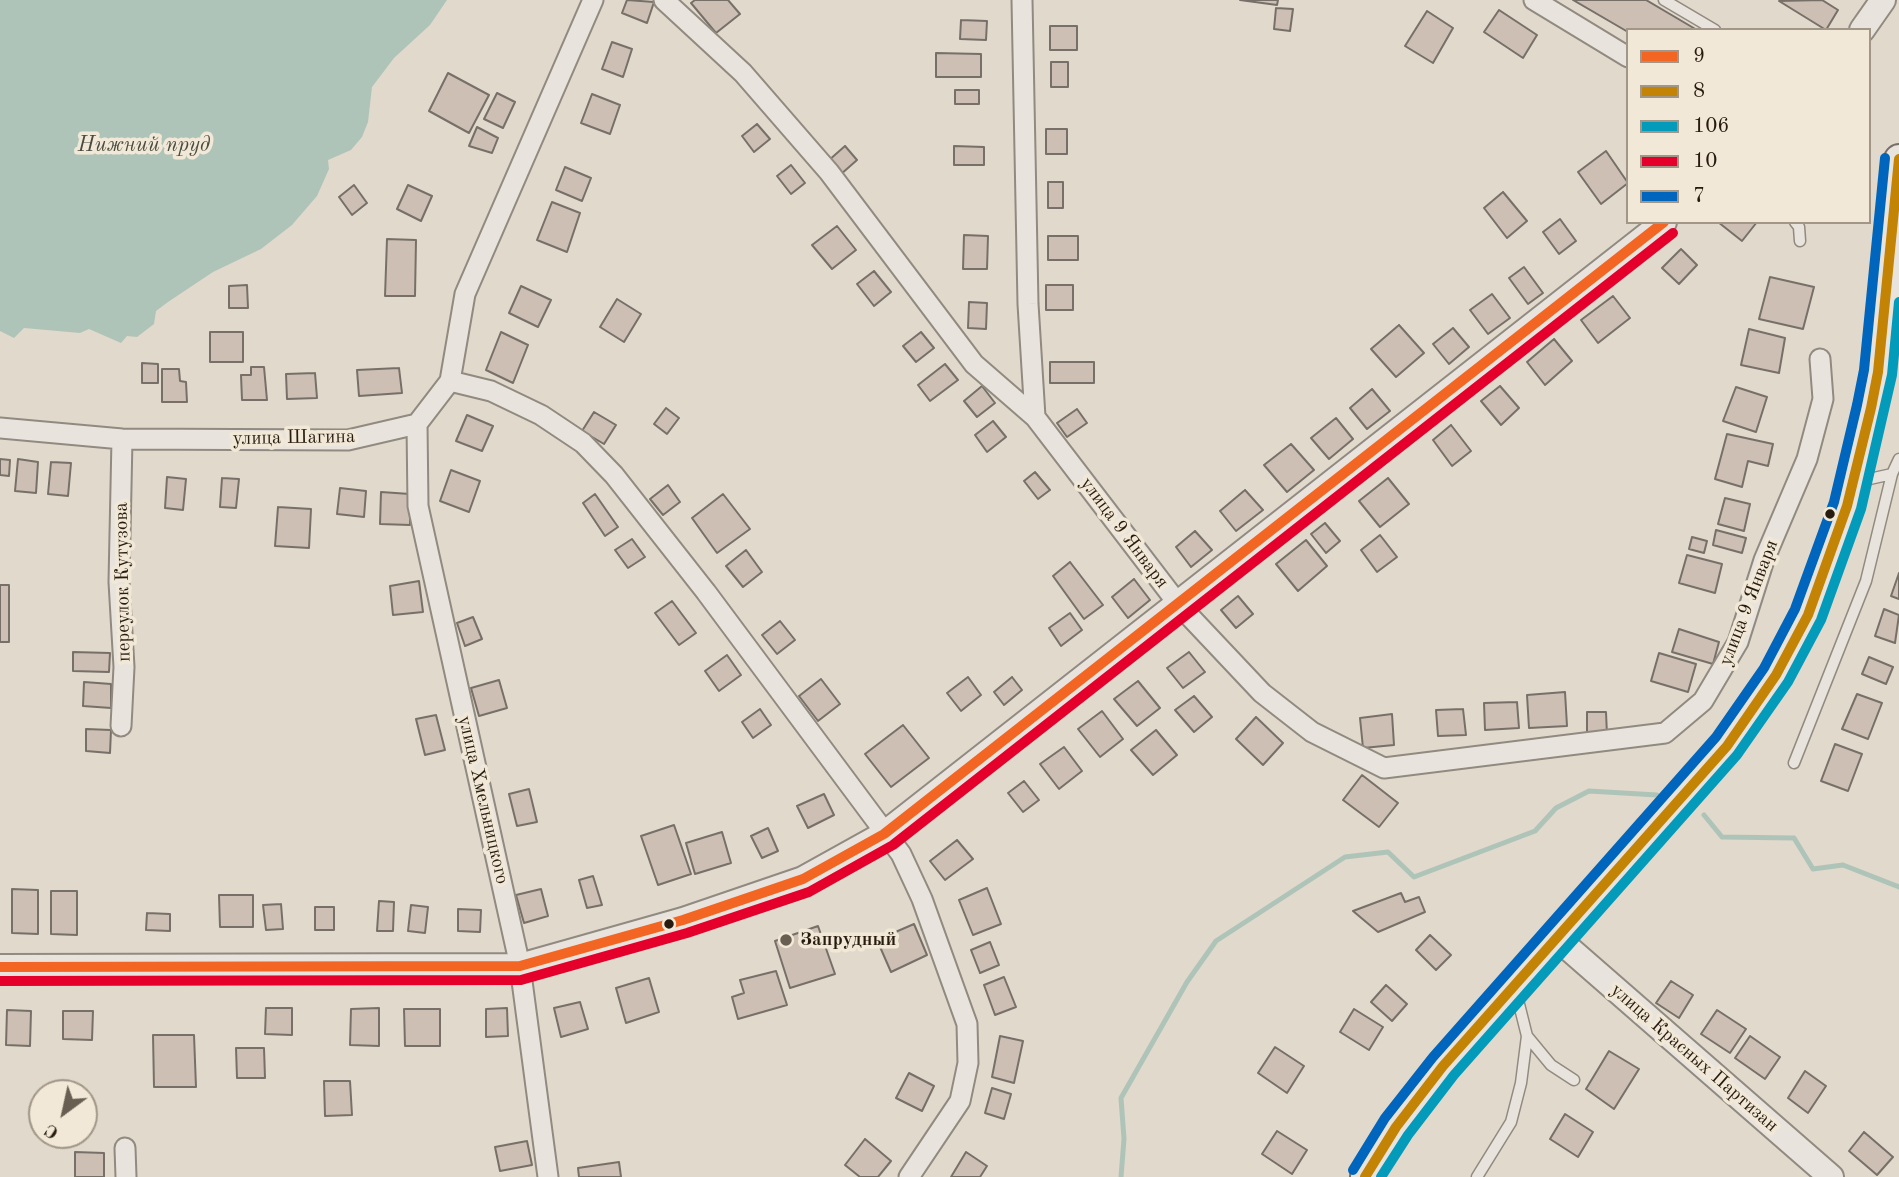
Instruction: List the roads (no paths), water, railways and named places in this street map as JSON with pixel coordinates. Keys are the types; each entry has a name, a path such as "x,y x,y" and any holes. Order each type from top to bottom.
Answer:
{"main road":[{"path":"1365,1177 1412,1106 1514,985 1558,939 1727,746 1776,675 1808,615 1847,506 1878,372 1899,159"}],"street":[{"path":"417,424 450,381 465,294 593,0"},
{"name":"улица 9 Января","path":"664,0 743,73 828,172 974,364 1035,417 1179,606 1262,693 1312,732 1384,768 1665,733 1703,701 1724,670 1738,642 1764,560 1807,459 1822,399 1821,359"},
{"path":"1022,0 1028,303 1035,417"},
{"path":"1863,28 1883,0"},
{"path":"1542,2 1626,56"},
{"path":"0,967 520,966 683,919 803,879 884,834 1179,606 1661,224"},
{"path":"450,381 491,391 541,415 583,443 614,475 706,592 901,855 922,899 967,1024 968,1063 960,1101 909,1177"},
{"name":"улица Шагина","path":"0,428 122,439 348,440 417,424"},
{"name":"улица Хмельницкого","path":"417,424 418,506 520,966 548,1177"},
{"name":"переулок Кутузова","path":"121,726 124,667 120,582 122,439"},
{"name":"улица Красных Партизан","path":"1558,939 1830,1177"},
{"path":"125,1148 126,1177"}],"lane":[{"path":"1664,0 1712,28"},
{"path":"1797,224 1800,241"},
{"path":"1794,763 1866,581 1892,474 1899,459"},
{"path":"1852,483 1892,474"},
{"path":"1477,1177 1511,1122 1527,1036 1514,985"},
{"path":"1527,1036 1551,1065 1574,1080"}],"water":[{"name":"Нижний пруд","path":"0,0 447,0 430,25 394,58 372,87 368,122 362,137 351,150 328,160 329,169 317,196 292,225 261,249 213,272 168,302 156,311 154,324 137,337 127,336 121,343 89,329 80,333 24,328 14,338 0,331"}],"waterway":[{"path":"1121,1177 1124,1139 1121,1098 1187,982 1216,941 1345,857 1388,852 1414,877 1535,831 1556,808 1589,791 1657,795"},
{"path":"1704,815 1722,837 1794,838 1813,869 1843,865 1899,887"}],"place":[{"name":"Запрудный","path":"786,940"}]}
